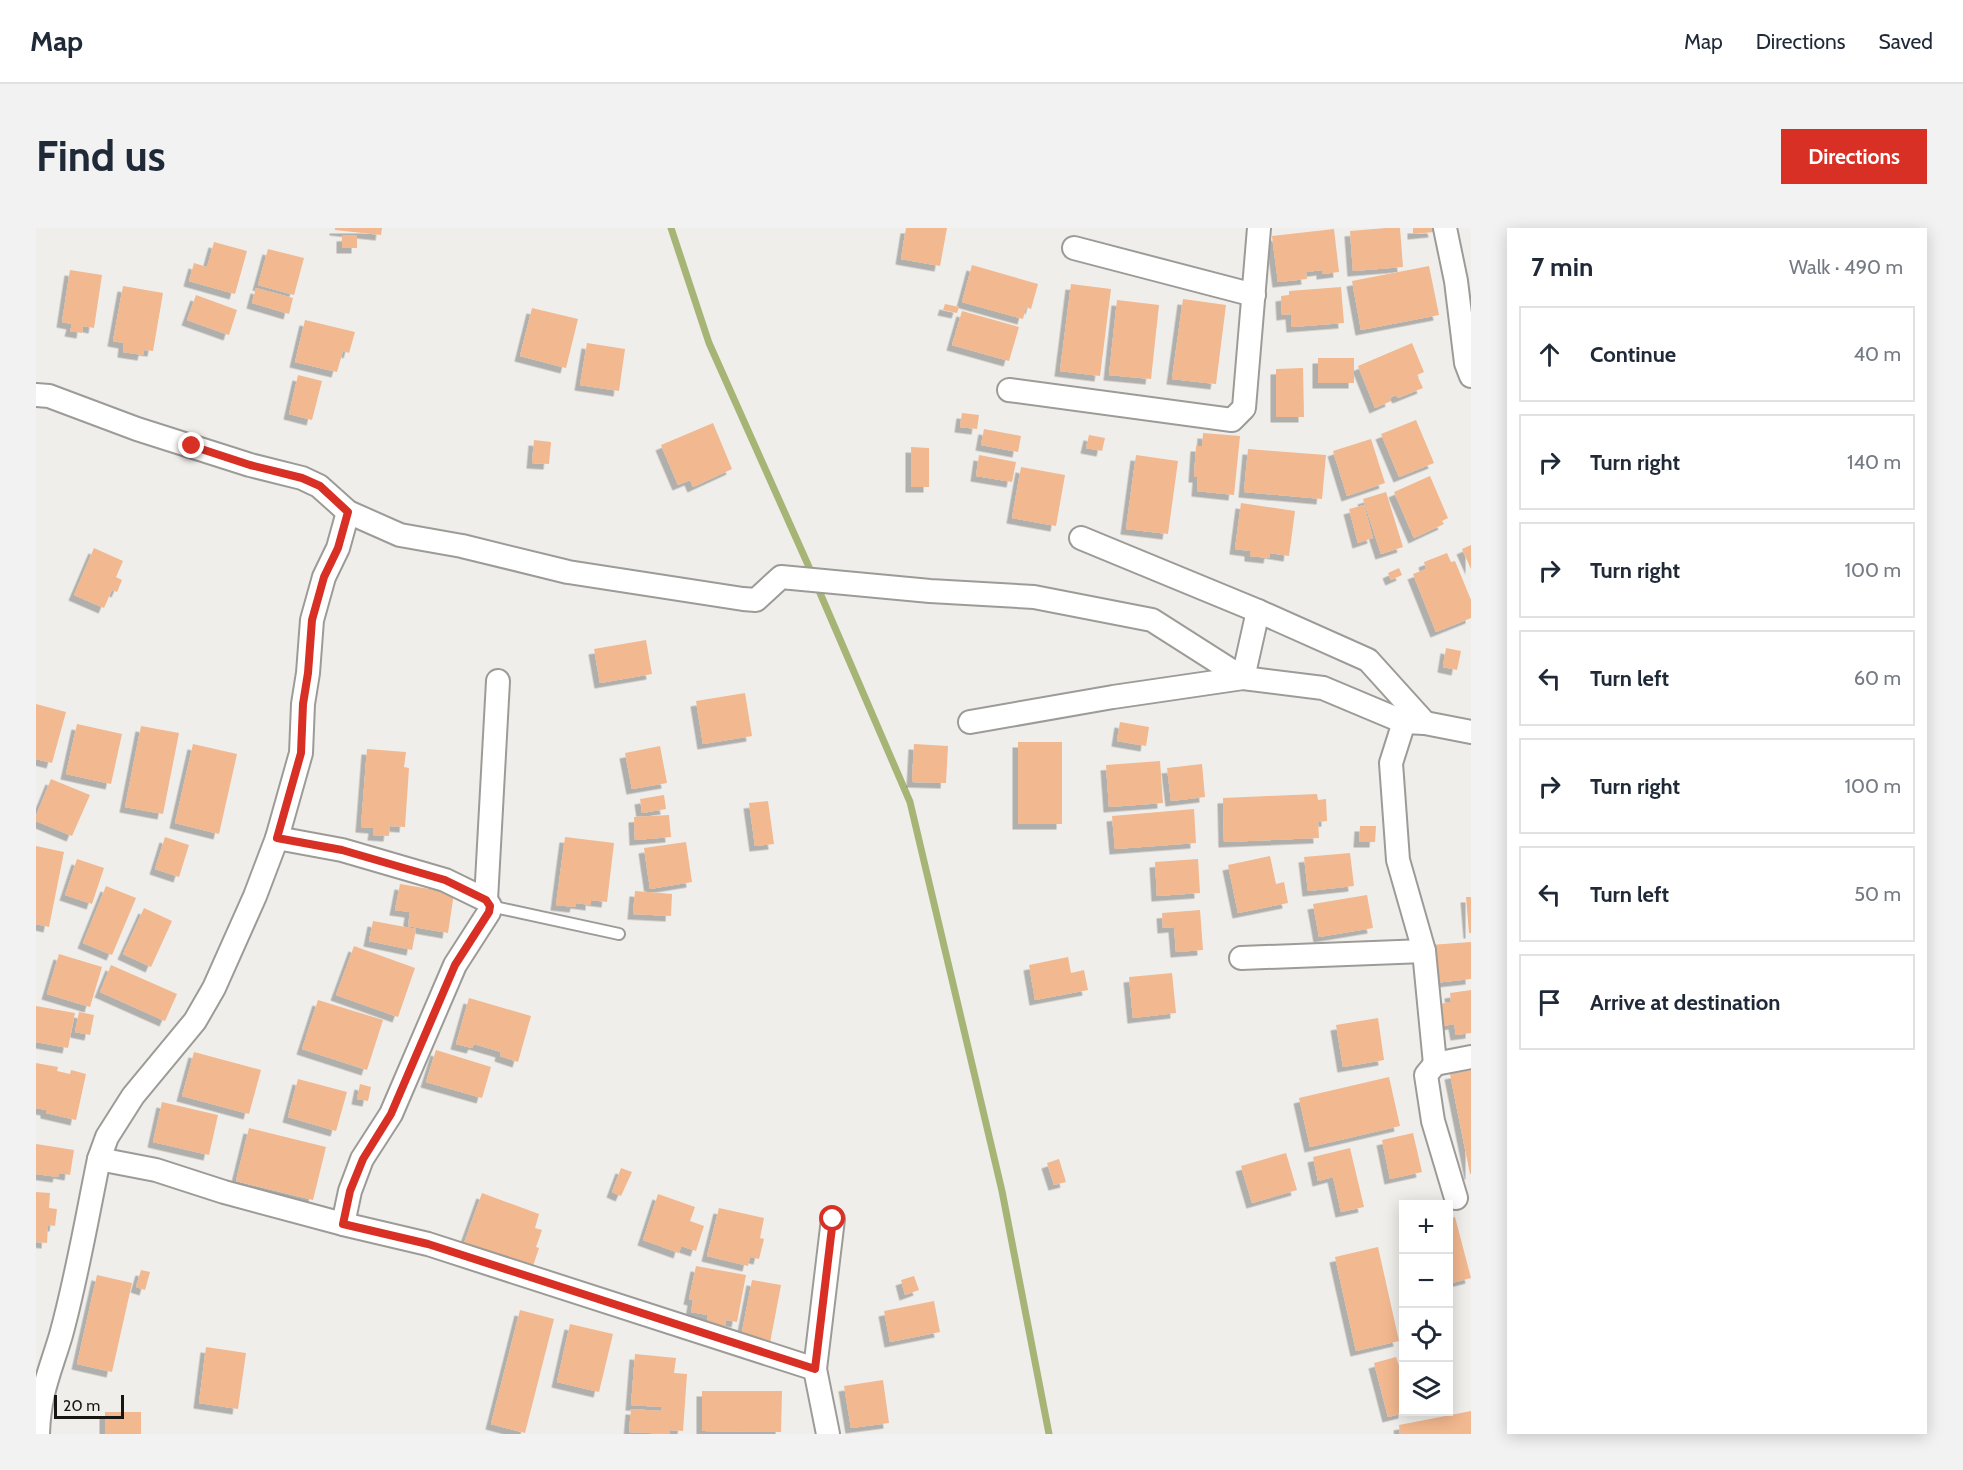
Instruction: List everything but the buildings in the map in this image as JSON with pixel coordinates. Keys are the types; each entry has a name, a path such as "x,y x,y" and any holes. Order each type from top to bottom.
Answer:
{"street":[{"path":"1009,390 1232,420 1244,408 1258,228"},
{"path":"1445,228 1464,278 1466,363 1471,376"},
{"path":"1074,248 1254,295"},
{"path":"36,395 49,396 137,429 250,465 302,478 320,486 348,512 400,535 462,546 568,572 743,599 756,600 781,577 930,591 1034,597 1152,620 1243,678"},
{"path":"38,1434 37,1408 61,1335 99,1158 107,1137 134,1096 195,1021 214,988 255,896 277,838 301,753 303,704 312,620 324,577 338,548 348,512"},
{"path":"1081,538 1257,610 1368,660 1415,722"},
{"path":"1243,678 1257,610"},
{"path":"970,722 1113,697 1243,678 1323,688 1415,722 1471,732"},
{"path":"343,1224 350,1191 363,1159 391,1114 455,965 489,912 498,681"},
{"path":"1415,722 1391,763 1398,860 1424,951 1435,1064"},
{"path":"277,838 342,850 445,880 488,903"},
{"path":"1241,958 1424,951"},
{"path":"1456,1198 1432,1121 1426,1075 1435,1064 1471,1057"},
{"path":"99,1158 156,1170 224,1192 428,1244 815,1369"},
{"path":"828,1434 815,1369 833,1219"}],"lane":[{"path":"488,903 619,934"}],"waterway":[{"path":"671,228 709,343 813,576"},
{"path":"817,586 910,802 1002,1191 1049,1434"}],"route":[{"path":"192,446 250,465 302,478 320,486 348,512 338,548 324,577 312,620 303,704 301,753 277,838 342,850 445,880 486,900 490,906 489,912 455,965 391,1114 363,1159 350,1191 343,1224 428,1244 815,1369 833,1219"}]}
